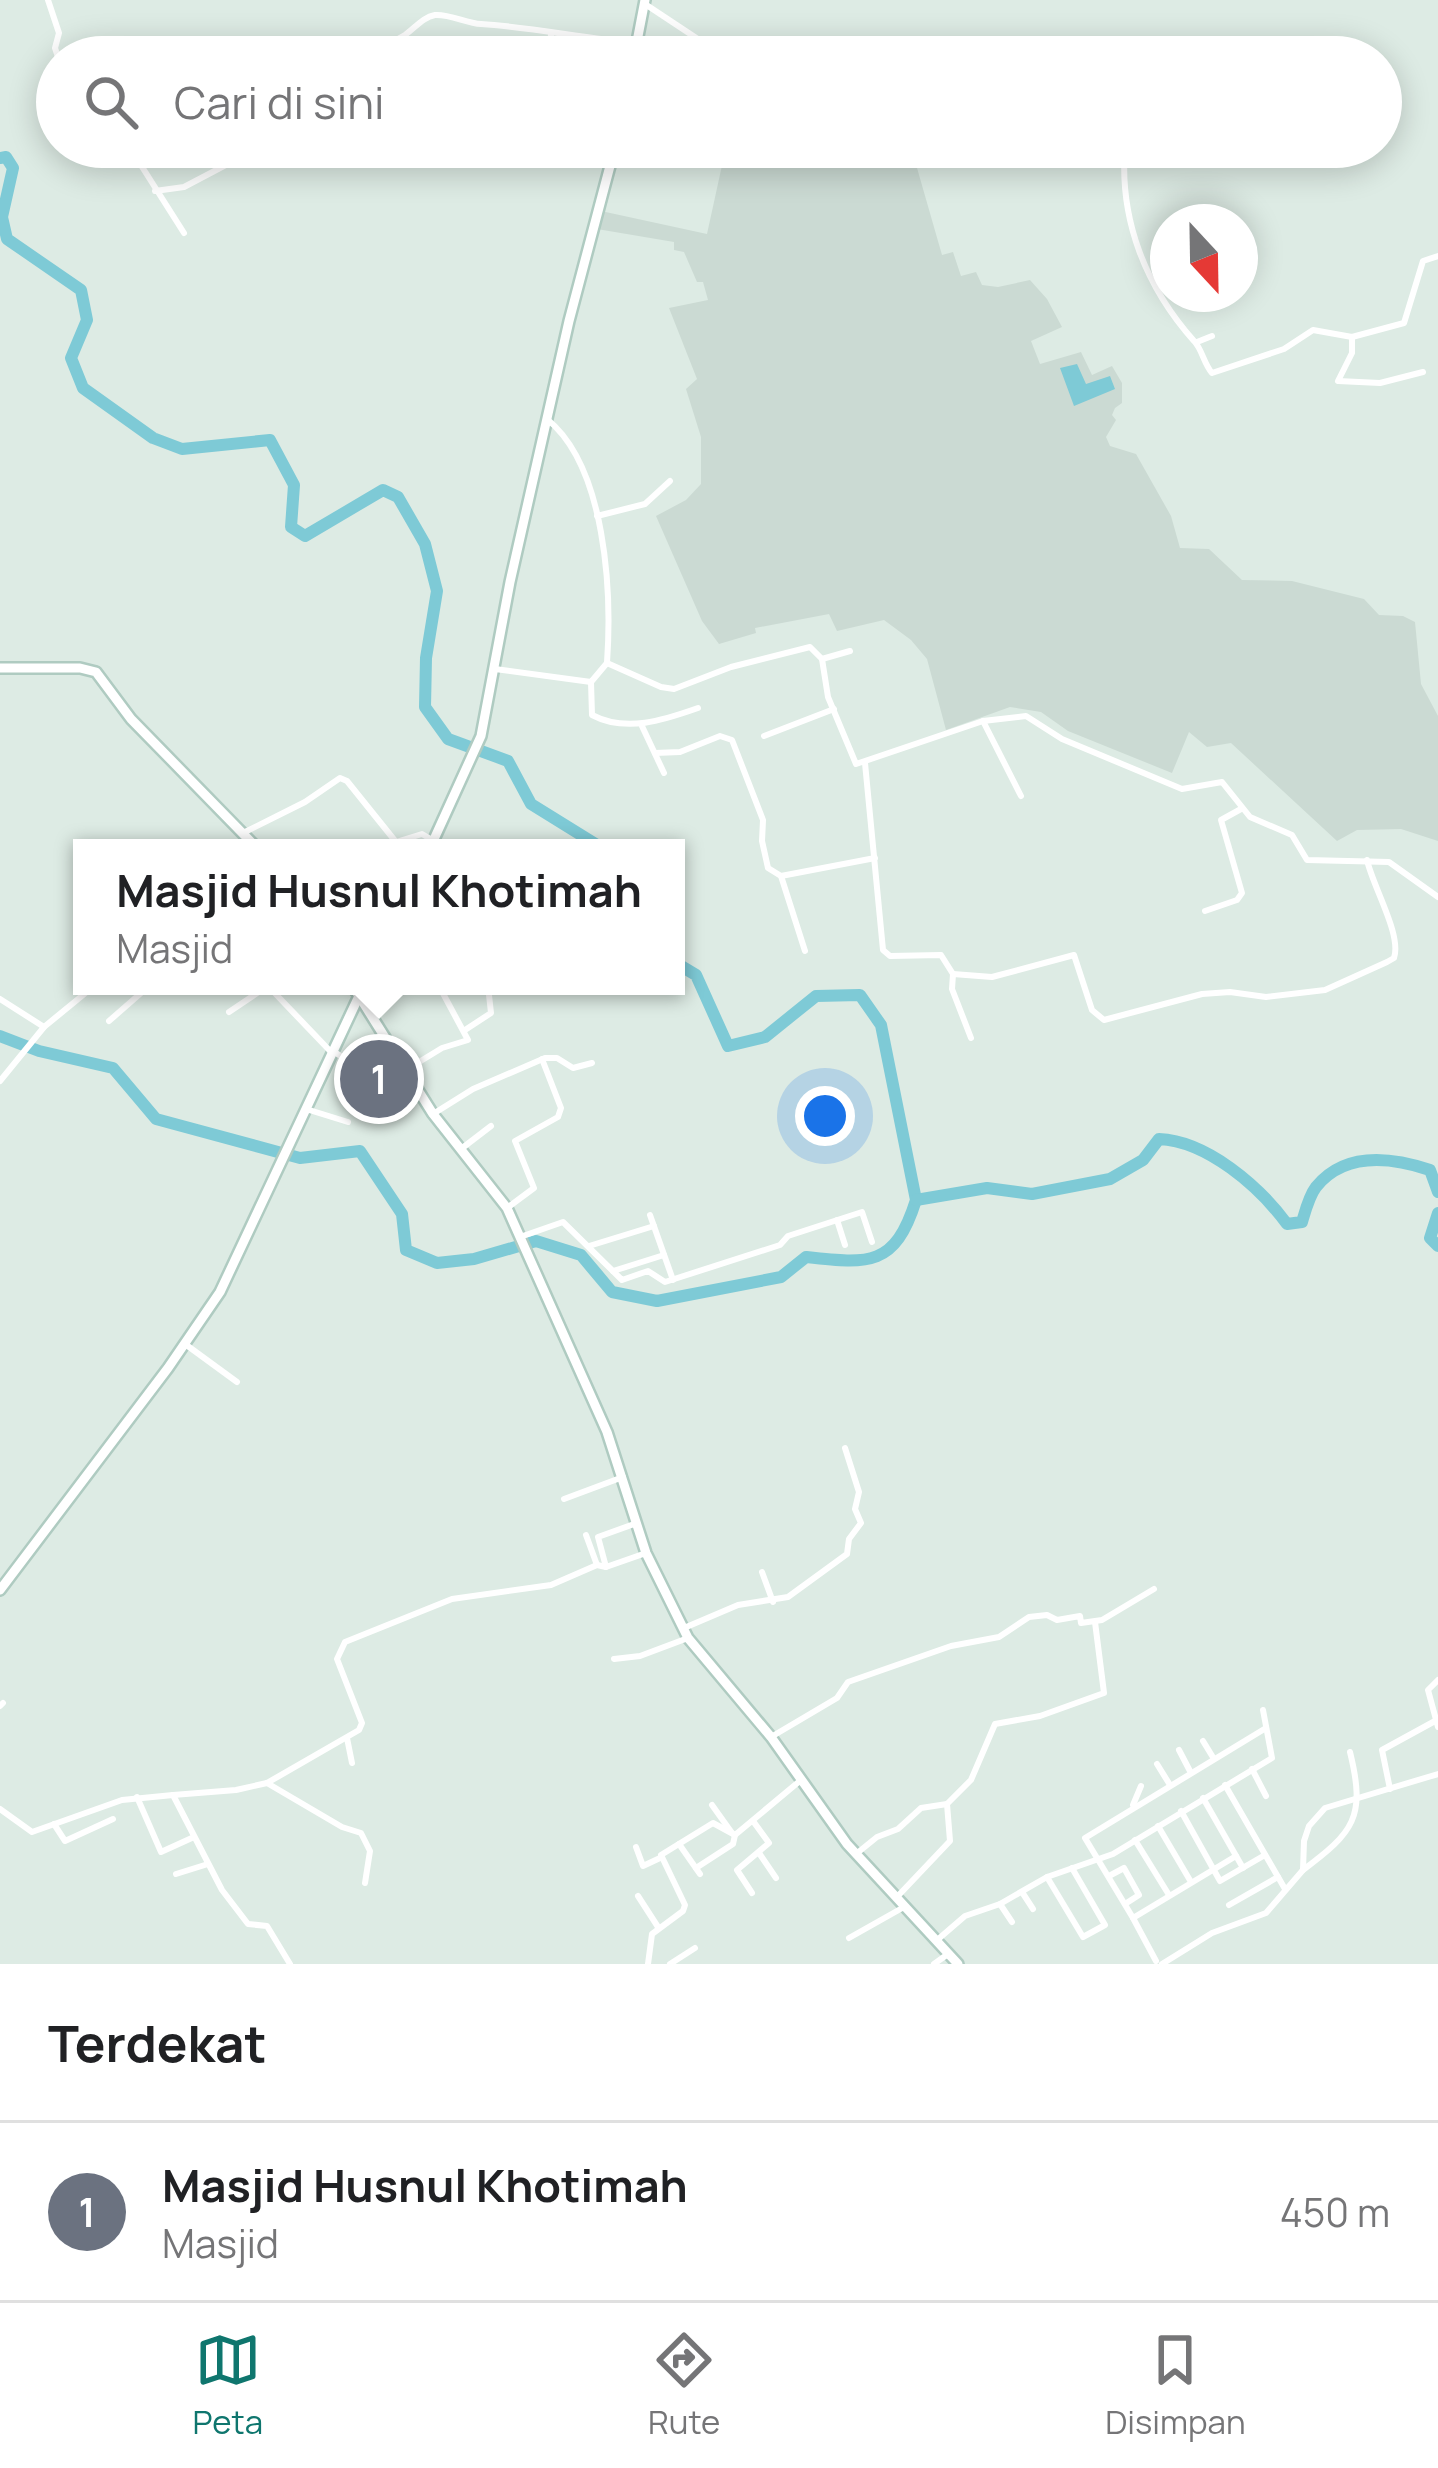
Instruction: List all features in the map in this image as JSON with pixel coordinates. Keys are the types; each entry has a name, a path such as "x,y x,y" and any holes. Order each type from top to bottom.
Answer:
{"street":[{"path":"48,0 58,36"},
{"path":"639,36 645,2 694,36"},
{"path":"402,36 429,16 438,15 568,36"},
{"path":"141,168 184,233"},
{"path":"155,190 184,187 220,168"},
{"path":"435,839 481,736 548,419 610,168"},
{"path":"1126,168 1125,204 1132,235 1155,285 1187,336 1197,342 1212,373 1284,349 1313,330 1352,337 1404,322 1419,267 1428,257 1438,256"},
{"path":"1197,342 1212,336"},
{"path":"1352,337 1352,353 1338,381 1380,383 1423,372"},
{"path":"548,419 570,442 583,468 596,516 611,621 608,663 591,682 592,715 641,724 698,708"},
{"path":"596,516 645,504 670,481"},
{"path":"608,663 674,689 730,667 807,646 822,659 853,762 865,763 1011,715 1032,718 1062,739 1182,789 1222,782 1254,820 1292,835 1307,860 1366,860 1399,867 1438,897"},
{"path":"822,659 850,651"},
{"path":"0,668 96,672 142,731 249,839"},
{"path":"493,668 591,682"},
{"path":"764,736 834,709"},
{"path":"983,722 1021,796"},
{"path":"641,724 664,773"},
{"path":"655,753 680,752 720,736 732,740 763,820 768,868 781,876 805,951"},
{"path":"865,763 885,954 941,955 953,974 952,989 971,1038"},
{"path":"243,833 340,778 391,839"},
{"path":"1205,911 1237,900 1242,893 1221,820 1241,809"},
{"path":"781,876 874,858"},
{"path":"953,974 992,977 1074,956 1092,1010 1104,1020 1202,994 1266,997 1325,990 1387,962 1397,952 1366,860"},
{"path":"0,1081 44,1028 83,995"},
{"path":"109,1022 139,995"},
{"path":"229,1012 255,995"},
{"path":"275,995 333,1052 357,1067 364,1081"},
{"path":"0,1590 185,1344 226,1282 356,995"},
{"path":"362,995 434,1114 507,1208 623,1477 646,1553 686,1633 803,1778 856,1854 958,1964"},
{"path":"406,1070 442,1048 469,1040 444,995"},
{"path":"465,1030 491,1013 489,995"},
{"path":"0,999 44,1028"},
{"path":"434,1114 473,1089 542,1059 557,1058 573,1068 592,1063"},
{"path":"507,1208 534,1190 515,1141 558,1118 560,1108 542,1059"},
{"path":"306,1109 348,1123"},
{"path":"461,1149 491,1126"},
{"path":"521,1239 563,1222 622,1280 648,1271 665,1282 780,1245 788,1236 862,1212 872,1242"},
{"path":"650,1215 673,1280"},
{"path":"837,1220 845,1245"},
{"path":"588,1246 654,1226"},
{"path":"613,1271 664,1255"},
{"path":"185,1344 237,1382"},
{"path":"614,1659 640,1655 738,1605 788,1597 848,1552 849,1539 861,1523 855,1509 859,1492 845,1448"},
{"path":"564,1499 623,1477"},
{"path":"602,1566 598,1537 637,1523"},
{"path":"586,1534 602,1566"},
{"path":"0,1809 28,1831 137,1797 236,1790 267,1783 359,1730 362,1723 337,1659 345,1642 452,1598 526,1591 646,1553"},
{"path":"762,1572 773,1602"},
{"path":"771,1737 837,1698 848,1682 951,1646 999,1637 1029,1617 1080,1616 1082,1623 1095,1622 1154,1589"},
{"path":"856,1854 921,1808 947,1804 970,1780 995,1724 1040,1716 1104,1693 1095,1622"},
{"path":"1390,1789 1382,1750 1436,1724 1428,1690 1438,1680"},
{"path":"936,1941 965,1916 1000,1904 1047,1877 1100,1861 1272,1758 1263,1710"},
{"path":"1266,1728 1085,1838 1159,1962 1212,1933 1266,1913 1303,1870 1348,1832 1358,1797 1350,1752"},
{"path":"346,1738 352,1762"},
{"path":"1203,1741 1214,1759"},
{"path":"1179,1750 1191,1773"},
{"path":"1157,1764 1170,1785"},
{"path":"1252,1769 1266,1796"},
{"path":"1303,1870 1304,1841 1325,1808 1436,1776"},
{"path":"679,1844 698,1871 803,1778"},
{"path":"1132,1808 1139,1782 1148,1798"},
{"path":"267,1783 361,1833 370,1851 365,1883"},
{"path":"1225,1786 1286,1888"},
{"path":"173,1795 208,1864 247,1922 267,1926 290,1964"},
{"path":"137,1797 160,1852 194,1837"},
{"path":"1203,1798 1243,1868"},
{"path":"849,1937 900,1902 950,1841 947,1804"},
{"path":"712,1805 735,1835"},
{"path":"1181,1811 1220,1881 1265,1855"},
{"path":"54,1824 65,1841 112,1819"},
{"path":"752,1893 737,1870 769,1844 753,1821"},
{"path":"636,1847 643,1866 713,1823 735,1835"},
{"path":"1158,1826 1191,1882"},
{"path":"1135,1840 1169,1895"},
{"path":"759,1853 776,1878"},
{"path":"1133,1918 1236,1856"},
{"path":"648,1964 650,1940 658,1927 685,1905 660,1858"},
{"path":"176,1874 208,1864"},
{"path":"1047,1877 1083,1936 1106,1925 1072,1868"},
{"path":"1109,1876 1124,1868 1139,1895 1125,1904"},
{"path":"1229,1905 1278,1877"},
{"path":"1022,1892 1033,1910"},
{"path":"638,1896 658,1927"},
{"path":"1000,1904 1012,1922"},
{"path":"670,1964 695,1948"},
{"path":"934,1964 948,1954"}],"shaded area":[{"path":"721,168 917,168 942,255 953,252 961,276 976,272 982,285 998,287 1030,280 1047,299 1062,327 1031,341 1040,364 1081,352 1092,375 1112,366 1122,383 1122,403 1115,408 1116,420 1106,437 1110,446 1136,454 1171,516 1180,548 1209,549 1242,580 1292,581 1364,599 1379,615 1415,622 1421,684 1438,716 1438,841 1401,829 1357,830 1337,841 1231,743 1207,747 1189,732 1172,773 1068,731 1041,712 1010,707 946,730 927,659 884,620 837,631 829,614 755,628 756,633 719,644 702,621 656,516 686,500 701,484 701,437 686,389 697,379 669,308 708,300 703,282 697,282 684,252 674,250 674,242 597,229 601,211 707,234"}],"water":[{"path":"1077,364 1086,384 1110,376 1115,389 1074,406 1060,368"}],"waterway":[{"path":"0,158 6,157 13,168 2,217 7,239 81,290 87,320 71,358 83,388 153,438 182,449 270,440 294,485 291,527 305,536 383,490 398,497 425,544 437,591 426,658 425,707 448,739 508,761 531,804 587,839"},
{"path":"0,1036 39,1051 113,1068 156,1119 300,1158 360,1151 402,1214 406,1250 437,1263 474,1259 536,1241 581,1255 612,1292 657,1301 781,1277 806,1257 863,1260 889,1249 908,1222 916,1200 881,1025 860,995 816,996 765,1037 728,1046 696,975 685,968"},
{"path":"916,1200 987,1188 1032,1194 1110,1179 1143,1160 1159,1139 1195,1148 1230,1168 1287,1224 1302,1222 1316,1187 1328,1175 1355,1162 1384,1160 1430,1170 1438,1192"},
{"path":"1438,1213 1430,1238 1438,1246"}],"place":[{"name":"Masjid Husnul Khotimah","path":"379,1079"}]}
